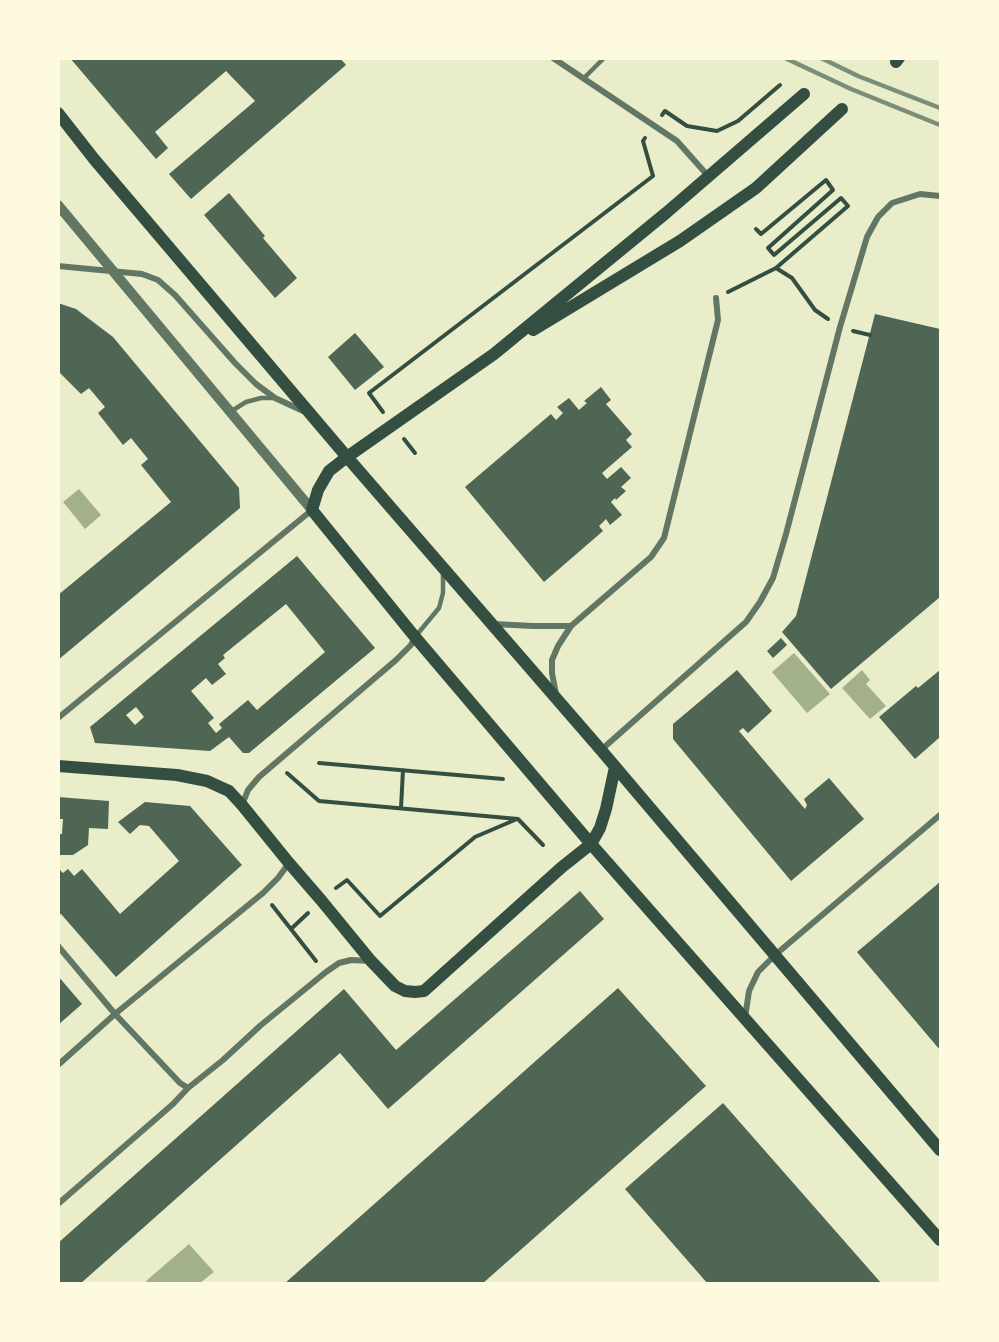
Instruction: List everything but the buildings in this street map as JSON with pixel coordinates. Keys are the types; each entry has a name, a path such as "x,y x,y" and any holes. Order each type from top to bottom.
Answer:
{"main road":[{"path":"494,354 709,177 804,94"},
{"path":"842,109 756,188 680,241 494,354 347,458 330,471 318,490 312,510 415,637 591,844 940,1240"},
{"path":"58,113 94,159 347,458 602,750 940,1150"},
{"path":"58,766 192,778 229,791 371,961 395,986 405,991 415,992 424,991 562,867 591,844 600,828 606,809 615,767"}],"street":[{"path":"553,58 677,141 709,177"},
{"path":"602,750 746,622 760,602 773,578 786,534 840,327 867,237 878,217 892,203 920,194 940,196"},
{"path":"58,205 312,510 58,718"},
{"path":"58,266 142,274 158,280 256,384 275,398 312,415"},
{"path":"556,698 552,660 571,626 651,557 664,538 718,320 716,298"},
{"path":"492,624 533,627 571,626"},
{"path":"242,805 248,790 259,777 396,660 411,645 415,637"},
{"path":"745,1018 749,991 758,972 774,955 940,815"},
{"path":"58,1065 263,893 289,863"},
{"path":"58,946 116,1014 180,1083 188,1088"},
{"path":"58,1204 188,1088 326,972 339,963 351,960 371,961"}],"lane":[{"path":"583,79 604,58"},
{"path":"230,413 246,402 261,398 275,398"},
{"path":"415,637 439,608 443,593 443,568"}],"path":[{"path":"369,393 653,176 643,141 665,111 687,126 717,131 738,121 780,85"},
{"path":"716,298 776,268 848,206 841,198 774,255 768,248 833,190 826,180 761,234 756,228"},
{"path":"776,268 792,278 815,310 840,327 870,335"},
{"path":"275,763 319,801 518,819 543,844"},
{"path":"319,763 503,779"},
{"path":"401,808 403,770"},
{"path":"291,929 321,900 347,880 380,916 475,837 518,819"},
{"path":"263,893 326,972"}],"shaded area":[{"path":"79,489 101,515 85,529 63,502"},
{"path":"794,653 830,694 807,713 772,672"},
{"path":"862,670 870,680 866,684 886,706 870,719 842,688"},
{"path":"189,1244 214,1272 200,1283 147,1283 146,1281"}],"railway":[{"path":"785,58 851,89 940,125"},
{"path":"821,58 858,76 940,108"}]}
